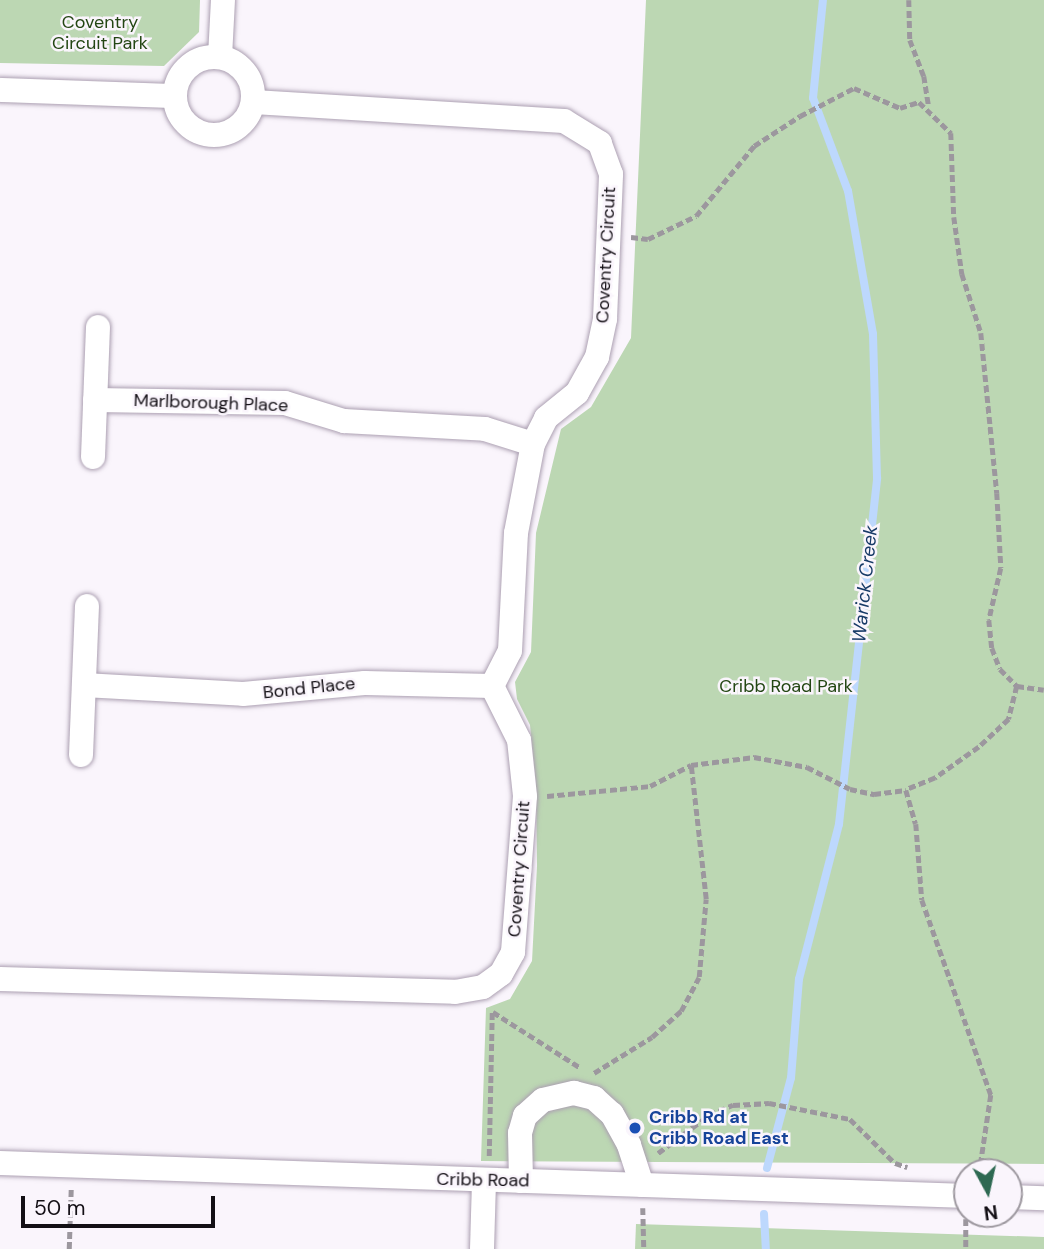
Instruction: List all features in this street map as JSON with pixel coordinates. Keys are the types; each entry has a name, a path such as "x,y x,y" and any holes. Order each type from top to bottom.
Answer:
{"street":[{"path":"220,57 223,0"},
{"path":"220,57 246,72 254,102 239,127 211,136 185,123 174,96 178,79 188,66 203,58 220,57"},
{"path":"0,90 174,96"},
{"name":"Coventry Circuit","path":"254,102 564,121 600,143 611,174 605,319 597,357 577,393 546,418 533,444 516,533 510,652 492,686 519,740 525,796 513,952 501,974 483,987"},
{"path":"93,457 97,327"},
{"name":"Marlborough Place","path":"95,400 285,403 344,421 485,429 533,444"},
{"path":"81,755 87,606"},
{"name":"Bond Place","path":"84,685 243,694 365,683 492,686"},
{"path":"0,979 455,992 483,987"},
{"path":"521,1181 520,1133 525,1116 543,1100 574,1093 594,1098 612,1114 629,1144 642,1185"},
{"name":"Cribb Road","path":"0,1163 953,1196"},
{"path":"482,1249 484,1181"},
{"path":"1023,1197 1044,1198"}],"path":[{"path":"909,0 910,40 924,76 929,108"},
{"path":"608,234 649,239 696,216 754,146 823,102 854,89 900,108 919,102 929,108 951,133 954,217 962,274 981,333 1001,546 989,620 992,648 1000,669 1017,686 1044,690"},
{"path":"525,796 579,796 650,786 691,765 754,757 807,767 850,789 874,794 906,790 935,778 1009,719 1017,686"},
{"path":"592,1074 652,1037 681,1011 699,977 706,899 691,765"},
{"path":"906,790 916,824 922,900 991,1096 982,1158"},
{"path":"483,987 493,1012 484,1181"},
{"path":"769,1103 803,1107 850,1119 895,1163 909,1168"},
{"path":"69,1249 71,1184"},
{"path":"642,1185 644,1249"},
{"path":"966,1249 967,1228"}],"green space":[{"name":"Coventry Circuit Park","path":"0,0 200,0 199,32 164,66 0,63"},
{"name":"Cribb Road Park","path":"646,0 1044,0 1044,1164 1023,1164 1023,1158 953,1158 953,1164 481,1161 486,1008 510,999 532,961 537,866 536,785 530,725 517,699 515,682 531,652 536,533 561,429 591,407 631,338"},
{"path":"636,1224 1044,1237 1044,1249 635,1249"}],"waterway":[{"name":"Warick Creek","path":"767,1168 791,1078 799,979 839,824 877,478 873,334 848,191 813,98 823,0"},
{"name":"Warick Creek","path":"764,1214 766,1249"}],"place":[{"name":"Cribb Rd at Cribb Road East","path":"635,1128"}]}
